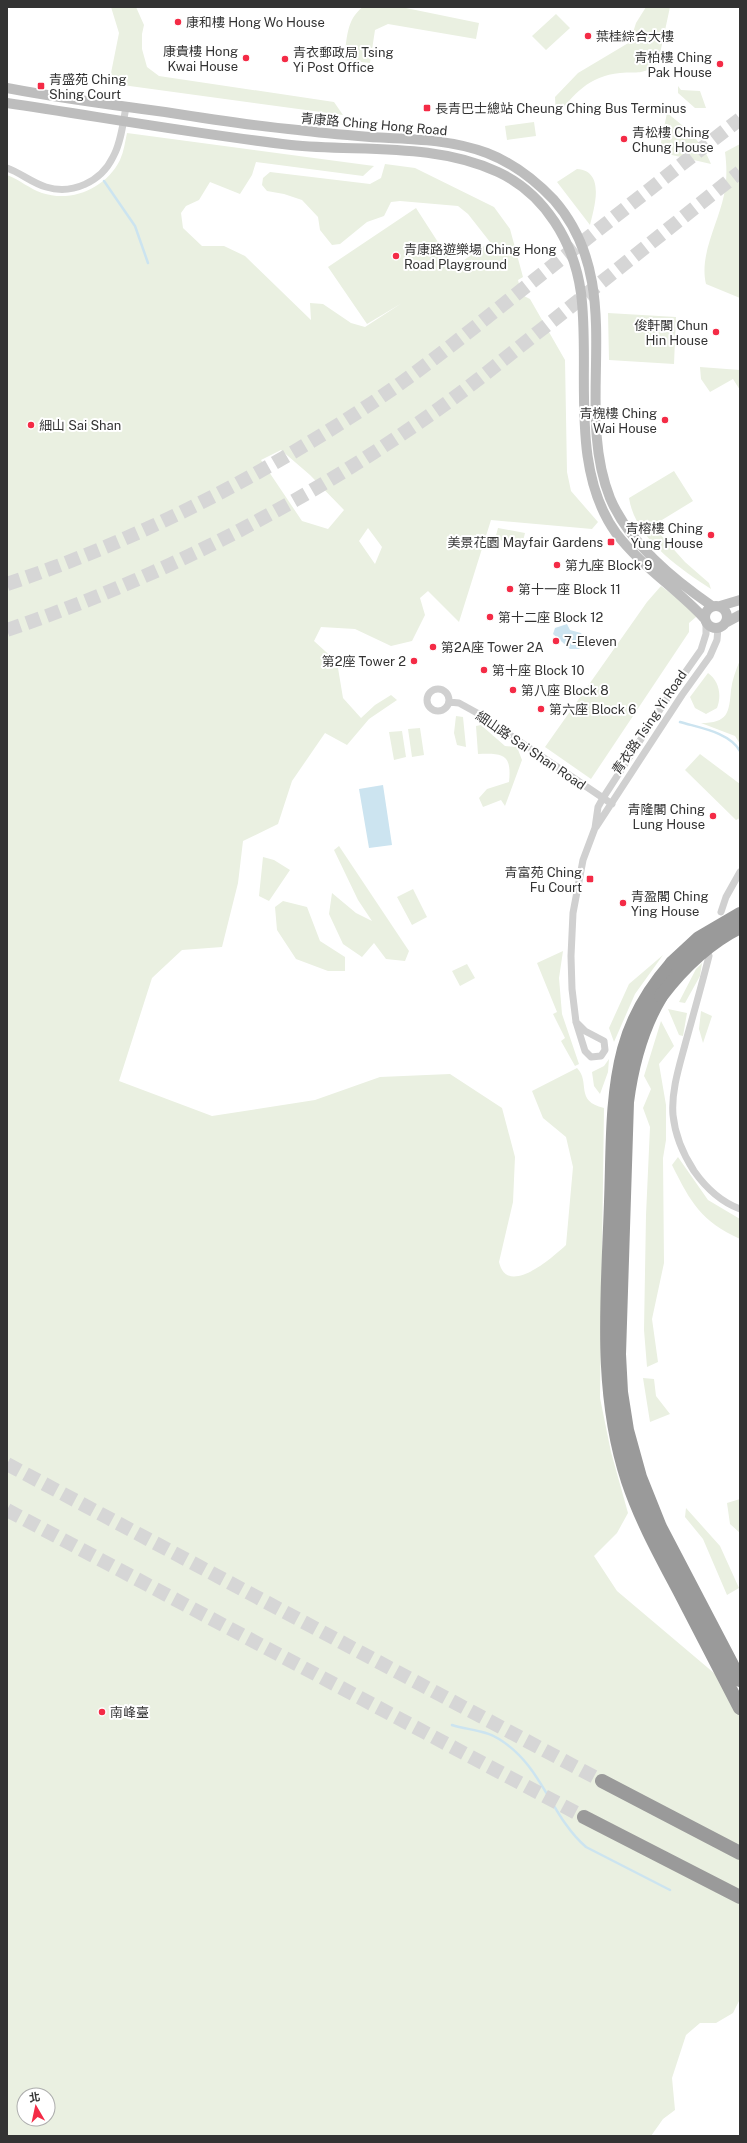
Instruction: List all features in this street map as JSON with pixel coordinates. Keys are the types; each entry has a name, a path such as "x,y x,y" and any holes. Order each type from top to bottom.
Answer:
{"highway":[{"path":"740,914 699,938 672,963 652,988 638,1013 629,1034 620,1065 615,1102 607,1350 611,1407 621,1455 636,1503 659,1552 740,1680"},
{"path":"740,927 722,937 694,957 661,996 645,1026 632,1070 626,1122 619,1325 621,1392 633,1455 648,1499 740,1708"},
{"path":"602,1781 740,1853"},
{"path":"584,1817 740,1897"}],"main road":[{"name":"青康路 Ching Hong Road","path":"7,88 126,107 296,130 435,141 487,154 517,168 531,178 549,195 566,216 580,241 590,271 596,327 598,442 601,464 610,496 623,522 638,541 683,584 716,606"},
{"name":"青康路 Ching Hong Road","path":"7,103 291,145 410,152 446,156 498,172 523,188 541,203 561,231 568,246 578,278 582,305 586,434 590,470 601,503 615,531 638,559 705,621"},
{"path":"740,600 707,609 705,621 721,625 740,614"},
{"path":"716,606 726,612 721,625"}],"street":[{"path":"7,168 38,184 53,189 69,189 85,185 99,176 114,157 126,107"},
{"name":"青衣路 Tsing Yi Road","path":"576,1022 585,1031 604,1041 605,1050 601,1056 593,1058 586,1054 576,1022 571,968 573,913 583,860 595,828 598,807 670,694 701,650 706,634 705,621"},
{"name":"青衣路 Tsing Yi Road","path":"595,828 666,719 710,656 717,640 721,625"},
{"name":"細山路 Sai Shan Road","path":"449,702 459,703 479,714 612,804"},
{"path":"721,912 726,897 740,872"},
{"path":"709,956 675,1081 673,1114 677,1137 682,1149 687,1160 701,1181 712,1192 731,1206 740,1209"}],"green space":[{"path":"111,7 136,7 144,25 142,34 142,49 147,67 159,76 334,102 343,115 115,84 110,78 119,33"},
{"path":"363,7 401,7 479,23 476,39 388,24 375,30 370,63 344,60 350,24 357,12"},
{"path":"646,7 670,7 658,63 648,70 609,75 591,82 569,101 556,118 555,97 578,73 630,42 636,23"},
{"path":"556,14 570,28 546,50 532,36"},
{"path":"678,86 681,90 700,91 706,108 695,108 678,93"},
{"path":"667,113 687,130 698,142 703,148 711,164 659,152"},
{"path":"534,122 536,136 507,140 505,126"},
{"path":"127,133 374,166 363,176 256,162 252,175 240,194 210,182 199,200 186,206 181,213 183,228 202,246 224,246 245,256 311,320 310,303 323,304 351,323 365,327 402,303 367,324 328,267 416,208 454,267 490,242 468,214 458,206 400,201 391,202 384,216 367,222 340,244 332,245 320,230 318,217 302,200 284,194 267,191 262,185 263,178 270,172 370,184 381,178 385,164 415,168 494,207 510,229 523,277 518,280 522,295 530,299 565,360 567,472 571,491 598,522 592,529 491,520 459,622 428,591 420,598 425,615 412,641 391,646 355,629 321,627 314,641 337,662 343,698 361,718 375,705 391,695 397,700 369,719 347,745 325,733 292,781 278,824 243,841 238,883 222,947 182,950 152,978 119,1081 212,1116 315,1100 380,1077 450,1074 502,1108 515,1157 513,1202 499,1262 504,1272 511,1276 520,1276 531,1272 566,1245 573,1167 566,1137 543,1118 532,1091 577,1068 581,1073 584,1091 589,1101 604,1108 600,1398 611,1452 628,1513 617,1533 594,1556 617,1591 740,1695 740,1999 733,2013 716,2023 700,2023 686,2035 672,2078 675,2110 663,2119 651,2136 7,2136 7,175 42,193 53,196 76,194 87,191 106,178 114,170 120,160","holes":["281,450 310,475 344,510 328,529 302,521 261,460","368,528 382,547 375,564 359,541"]},
{"path":"740,144 740,298 706,284 705,262 725,190 725,152"},
{"path":"577,169 586,171 592,176 595,183 596,191 594,209 590,225 557,182"},
{"path":"608,313 676,317 674,364 609,360"},
{"path":"700,367 740,370 740,390 733,379 710,392 701,379"},
{"path":"674,471 693,501 657,523 659,533 685,562 709,583 711,589 686,572 660,551 649,539 633,513 629,498"},
{"path":"498,528 525,533 522,545 495,539"},
{"path":"661,586 694,611 696,617 689,623 689,632 591,779 545,747 647,602"},
{"path":"740,660 740,744 735,736 701,723 710,723 722,719 728,711 733,679"},
{"path":"708,673 717,684 719,698 717,708 706,714 695,708 690,697"},
{"path":"456,716 463,717 466,747 457,745 454,733"},
{"path":"481,725 505,746 517,747 522,760 505,806 501,800 483,807 479,798 487,789 509,782 510,773 509,766 504,757 494,754 478,754 476,726"},
{"path":"420,728 424,755 412,757 408,729"},
{"path":"402,731 406,757 394,760 389,732"},
{"path":"700,754 740,784 740,818 736,820 685,770"},
{"path":"339,846 409,951 405,961 386,959 374,943 362,957 343,944 329,914 332,893 356,913 372,921 358,900 334,850"},
{"path":"263,857 274,860 290,870 269,901 259,896"},
{"path":"413,889 427,917 412,925 397,897"},
{"path":"283,901 307,907 320,941 345,957 345,971 328,971 296,959 277,930 275,907"},
{"path":"563,951 559,978 562,1014 579,1064 575,1066 561,1041 565,1038 553,1014 557,1012 537,963"},
{"path":"663,955 635,994 614,1042 609,1028 629,984"},
{"path":"702,963 700,976 685,1003 679,1002 696,969"},
{"path":"467,964 475,978 460,986 452,971"},
{"path":"668,1009 687,1013 683,1036 679,1035"},
{"path":"701,1011 712,1016 703,1043 699,1029"},
{"path":"661,1021 674,1046 659,1064 666,1105 666,1140 663,1158 664,1263 652,1319 658,1362 647,1367 644,1330 646,1215 650,1127 643,1108 651,1089 644,1076"},
{"path":"609,1059 608,1072 600,1094 594,1086 592,1072 604,1066"},
{"path":"678,1157 708,1200 740,1219 740,1239 716,1225 698,1210 685,1190 672,1165"},
{"path":"643,1378 654,1379 656,1396 670,1414 650,1422"},
{"path":"740,1499 740,1533 730,1524 727,1503"},
{"path":"686,1508 720,1546 739,1588 727,1595 703,1539 685,1517"}],"water":[{"path":"567,624 570,630 581,633 582,635 584,640 579,649 570,649 553,634 555,628"},
{"path":"383,785 392,845 369,848 359,789"}],"waterway":[{"path":"104,181 135,226 148,263"},
{"path":"680,722 721,735 729,739 740,751"},
{"path":"452,1725 494,1736 514,1750 536,1777 563,1821 586,1847 670,1890"}],"tunnel":[{"path":"7,584 55,567 149,528 240,482 329,431 391,390 465,335 740,119"},
{"path":"7,630 120,587 175,562 283,507 336,476 387,444 467,388 740,172"},
{"path":"7,1464 602,1781"},
{"path":"7,1510 584,1817"}],"place":[{"name":"康和樓 Hong Wo House","path":"178,22"},
{"name":"葉桂綜合大樓","path":"588,36"},
{"name":"康貴樓 Hong Kwai House","path":"246,58"},
{"name":"青衣郵政局 Tsing Yi Post Office","path":"285,59"},
{"name":"青柏樓 Ching Pak House","path":"720,64"},
{"name":"青盛苑 Ching Shing Court","path":"41,86"},
{"name":"長青巴士總站 Cheung Ching Bus Terminus","path":"427,108"},
{"name":"青松樓 Ching Chung House","path":"624,139"},
{"name":"青康路遊樂場 Ching Hong Road Playground","path":"396,256"},
{"name":"俊軒閣 Chun Hin House","path":"716,332"},
{"name":"青槐樓 Ching Wai House","path":"665,420"},
{"name":"細山 Sai Shan","path":"31,425"},
{"name":"青榕樓 Ching Yung House","path":"711,535"},
{"name":"美景花園 Mayfair Gardens","path":"611,542"},
{"name":"第九座 Block 9","path":"557,565"},
{"name":"第十一座 Block 11","path":"510,589"},
{"name":"第十二座 Block 12","path":"490,617"},
{"name":"7-Eleven","path":"556,641"},
{"name":"第2A座 Tower 2A","path":"433,647"},
{"name":"第2座 Tower 2","path":"414,661"},
{"name":"第十座 Block 10","path":"484,670"},
{"name":"第八座 Block 8","path":"513,690"},
{"name":"第六座 Block 6","path":"541,709"},
{"name":"青隆閣 Ching Lung House","path":"713,816"},
{"name":"青富苑 Ching Fu Court","path":"590,879"},
{"name":"青盈閣 Ching Ying House","path":"623,903"},
{"name":"南峰臺","path":"102,1712"}]}
